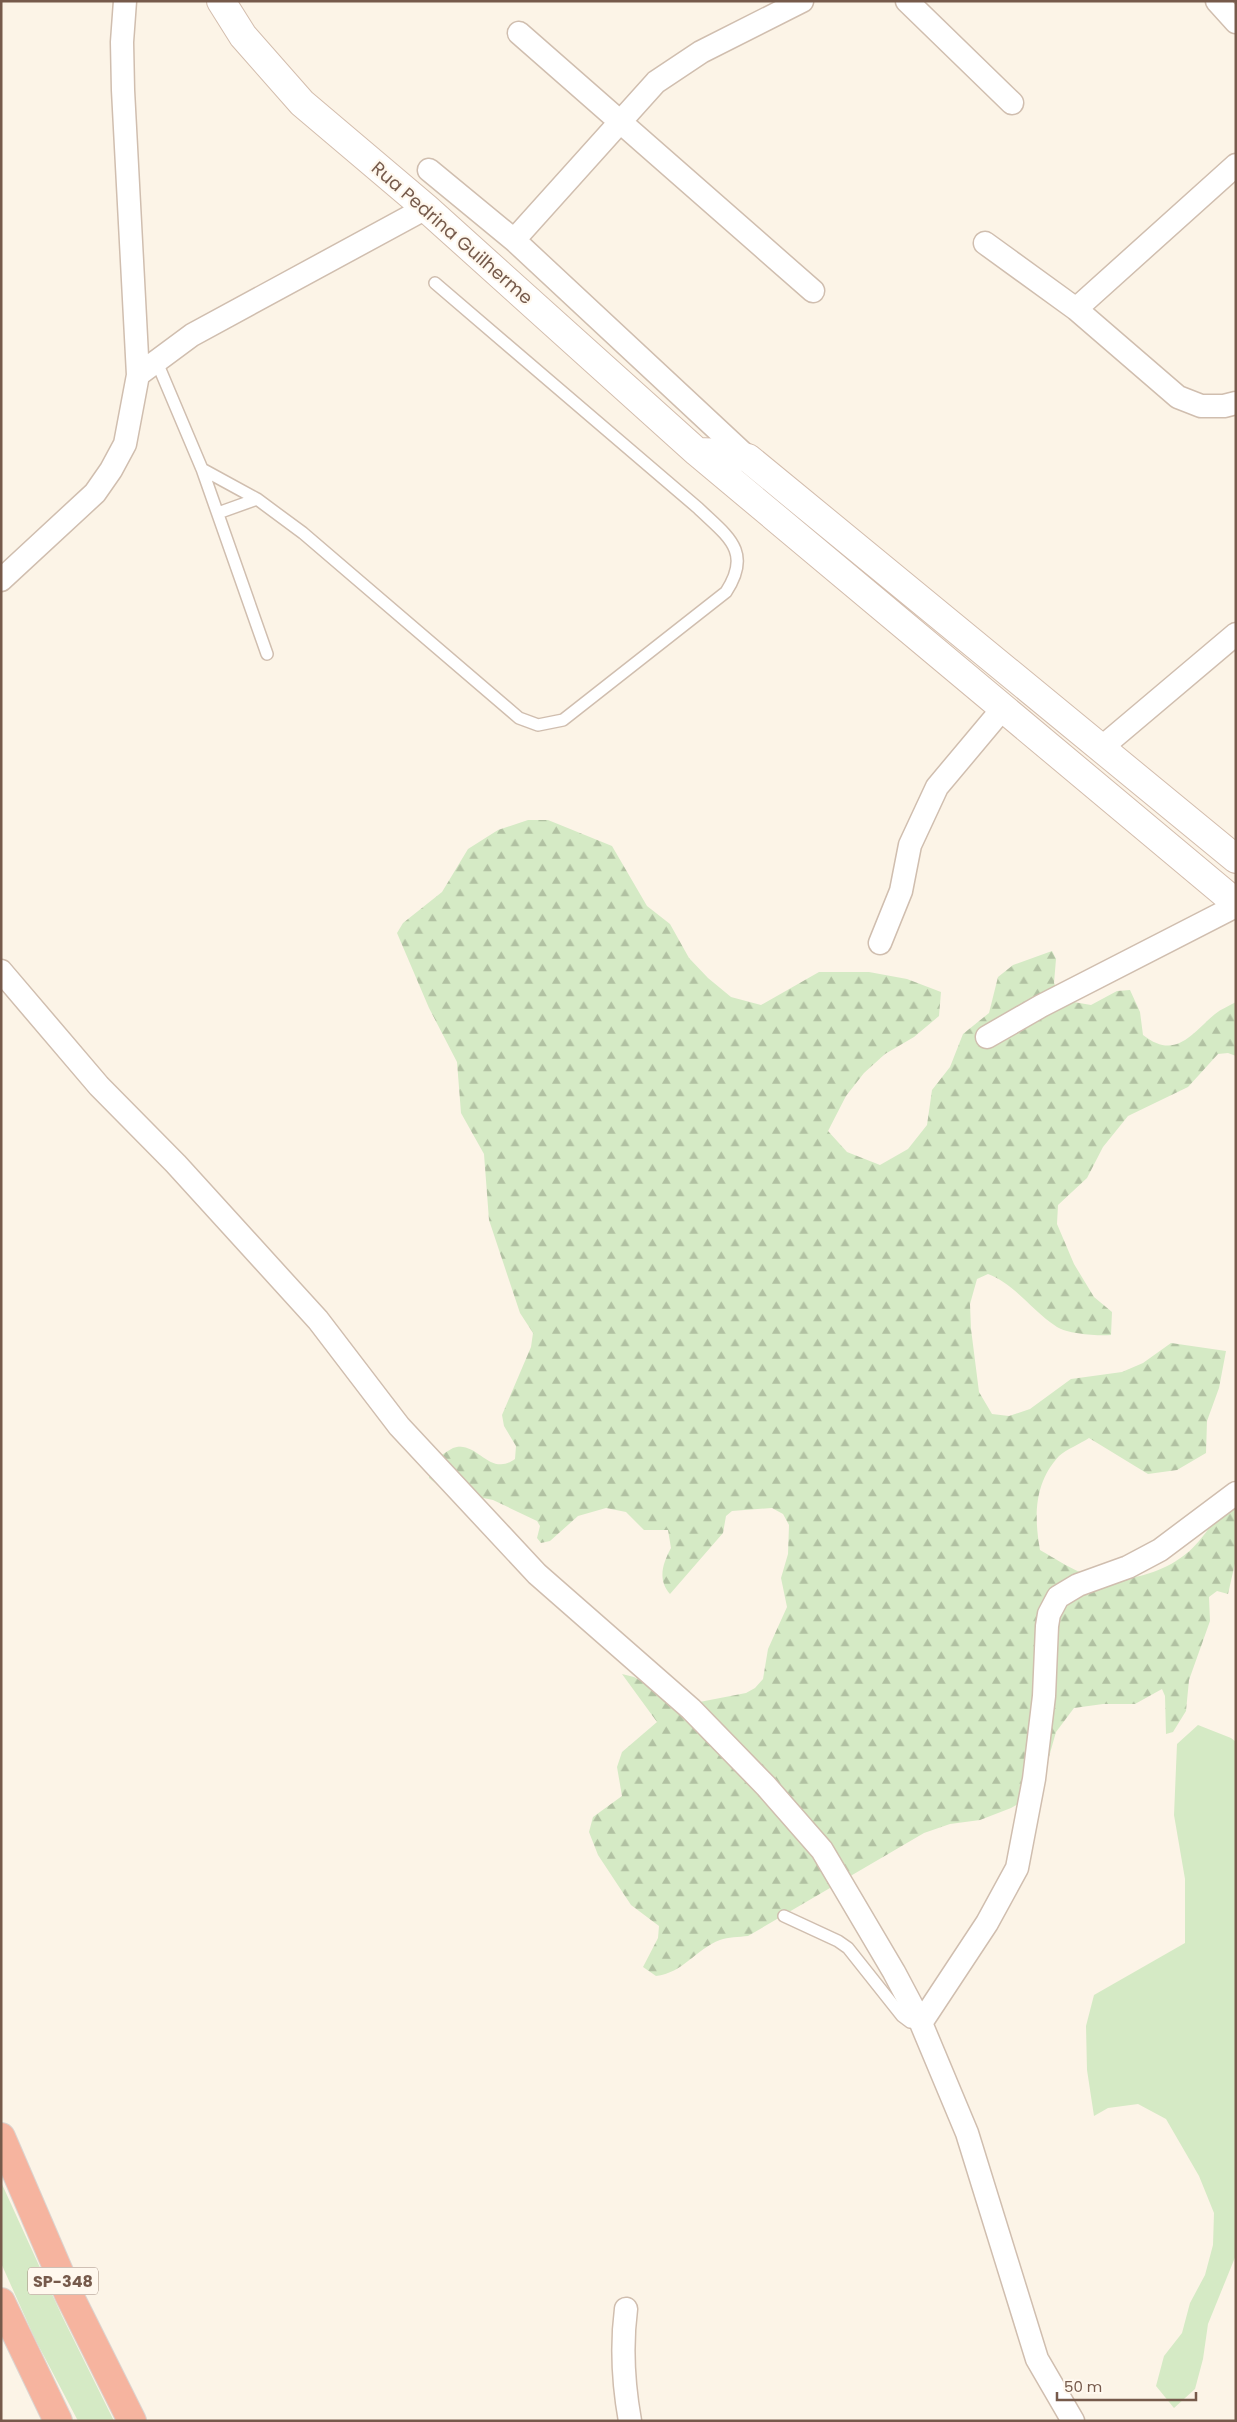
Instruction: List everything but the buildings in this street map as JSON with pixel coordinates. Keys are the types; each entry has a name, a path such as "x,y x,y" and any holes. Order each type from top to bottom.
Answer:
{"highway":[{"name":"SP-348","path":"1,2137 69,2295 132,2421"},
{"path":"1,2302 58,2421"}],"street":[{"path":"1,580 95,493 111,470 125,444 138,375 123,90 122,42 125,1"},
{"name":"Rua Pedrina Guilherme","path":"221,1 243,36 302,103 426,208 697,452 1236,904"},
{"path":"514,240 656,82 701,52 802,1"},
{"path":"907,1 1012,103"},
{"path":"1217,1 1236,22"},
{"path":"519,33 813,291"},
{"path":"1076,309 1236,165"},
{"path":"429,170 514,240 755,464 1236,859"},
{"path":"138,375 192,335 426,208"},
{"path":"985,243 1076,309 1178,397 1201,406 1224,406 1236,403"},
{"path":"697,452 727,453 755,464"},
{"path":"726,475 739,467 755,464"},
{"path":"1101,748 1236,634"},
{"path":"880,943 901,891 910,845 937,787 1004,708"},
{"path":"987,1037 1050,1001 1236,904"},
{"path":"1,971 99,1086 176,1164 305,1305 399,1426 537,1574 691,1709 766,1786 822,1850 890,1963 921,2023 967,2133 1037,2359 1074,2421"},
{"path":"921,2023 987,1923 1017,1868 1034,1780 1044,1696 1047,1626 1049,1614 1058,1597 1078,1585 1128,1567 1160,1550 1236,1493"},
{"path":"626,2309 622,2338 623,2382 630,2421"}],"lane":[{"path":"202,469 257,499 303,533 519,718 538,725 563,720 726,592 739,564 736,550 726,535 698,508 435,283"},
{"path":"156,360 202,469 267,654"},
{"path":"218,514 257,499"},
{"path":"784,1916 838,1941 848,1948 902,2016 910,2022 921,2023"}],"green space":[{"path":"528,820 548,820 612,846 647,906 670,924 689,958 708,978 731,997 761,1005 819,972 869,972 907,979 941,992 939,1016 914,1037 885,1054 864,1073 846,1096 828,1131 847,1152 880,1165 908,1149 927,1125 932,1090 950,1067 963,1034 989,1013 998,977 1013,965 1052,951 1056,959 1054,983 1062,1000 1091,1005 1117,991 1130,990 1140,1012 1143,1035 1165,1045 1174,1045 1183,1041 1217,1012 1236,1002 1236,1056 1228,1053 1218,1054 1188,1087 1128,1116 1103,1147 1087,1178 1058,1205 1057,1224 1074,1264 1094,1297 1112,1312 1111,1335 1075,1333 1057,1327 1016,1291 988,1274 977,1279 970,1304 971,1329 979,1392 992,1414 1009,1416 1030,1409 1071,1379 1122,1372 1143,1363 1171,1343 1226,1351 1219,1388 1207,1421 1206,1453 1177,1470 1148,1474 1089,1438 1059,1456 1045,1477 1038,1500 1037,1525 1040,1550 1086,1574 1113,1579 1147,1574 1178,1560 1207,1531 1236,1485 1236,1559 1228,1594 1217,1591 1209,1597 1210,1621 1189,1680 1186,1711 1173,1732 1166,1734 1165,1696 1162,1689 1135,1704 1103,1704 1074,1708 1056,1732 1039,1792 1011,1808 980,1820 950,1824 924,1833 748,1936 720,1940 711,1944 682,1966 666,1974 656,1976 643,1967 658,1938 659,1926 631,1905 598,1855 589,1832 593,1817 622,1796 617,1767 622,1752 657,1722 622,1674 634,1677 684,1705 746,1693 755,1688 763,1679 768,1649 787,1607 781,1578 788,1554 789,1525 783,1514 772,1508 732,1511 726,1516 723,1533 670,1594 662,1577 664,1565 671,1548 668,1530 644,1530 626,1512 606,1508 578,1516 550,1541 541,1543 537,1538 540,1526 537,1521 493,1500 444,1490 429,1478 429,1463 453,1448 469,1449 498,1464 506,1464 515,1459 516,1446 504,1426 502,1415 531,1347 533,1333 520,1313 489,1220 484,1154 461,1113 457,1062 429,1008 397,933 403,923 442,892 468,849 498,830"},
{"path":"1198,1725 1231,1738 1236,1742 1236,2255 1208,2324 1203,2359 1195,2389 1174,2408 1156,2386 1164,2356 1182,2333 1190,2303 1205,2275 1213,2245 1214,2213 1199,2176 1166,2119 1138,2104 1108,2108 1094,2116 1087,2070 1086,2026 1094,1995 1185,1943 1185,1879 1174,1815 1177,1744"},
{"path":"1,2182 62,2316 114,2421 78,2421 35,2339 1,2263"}]}
